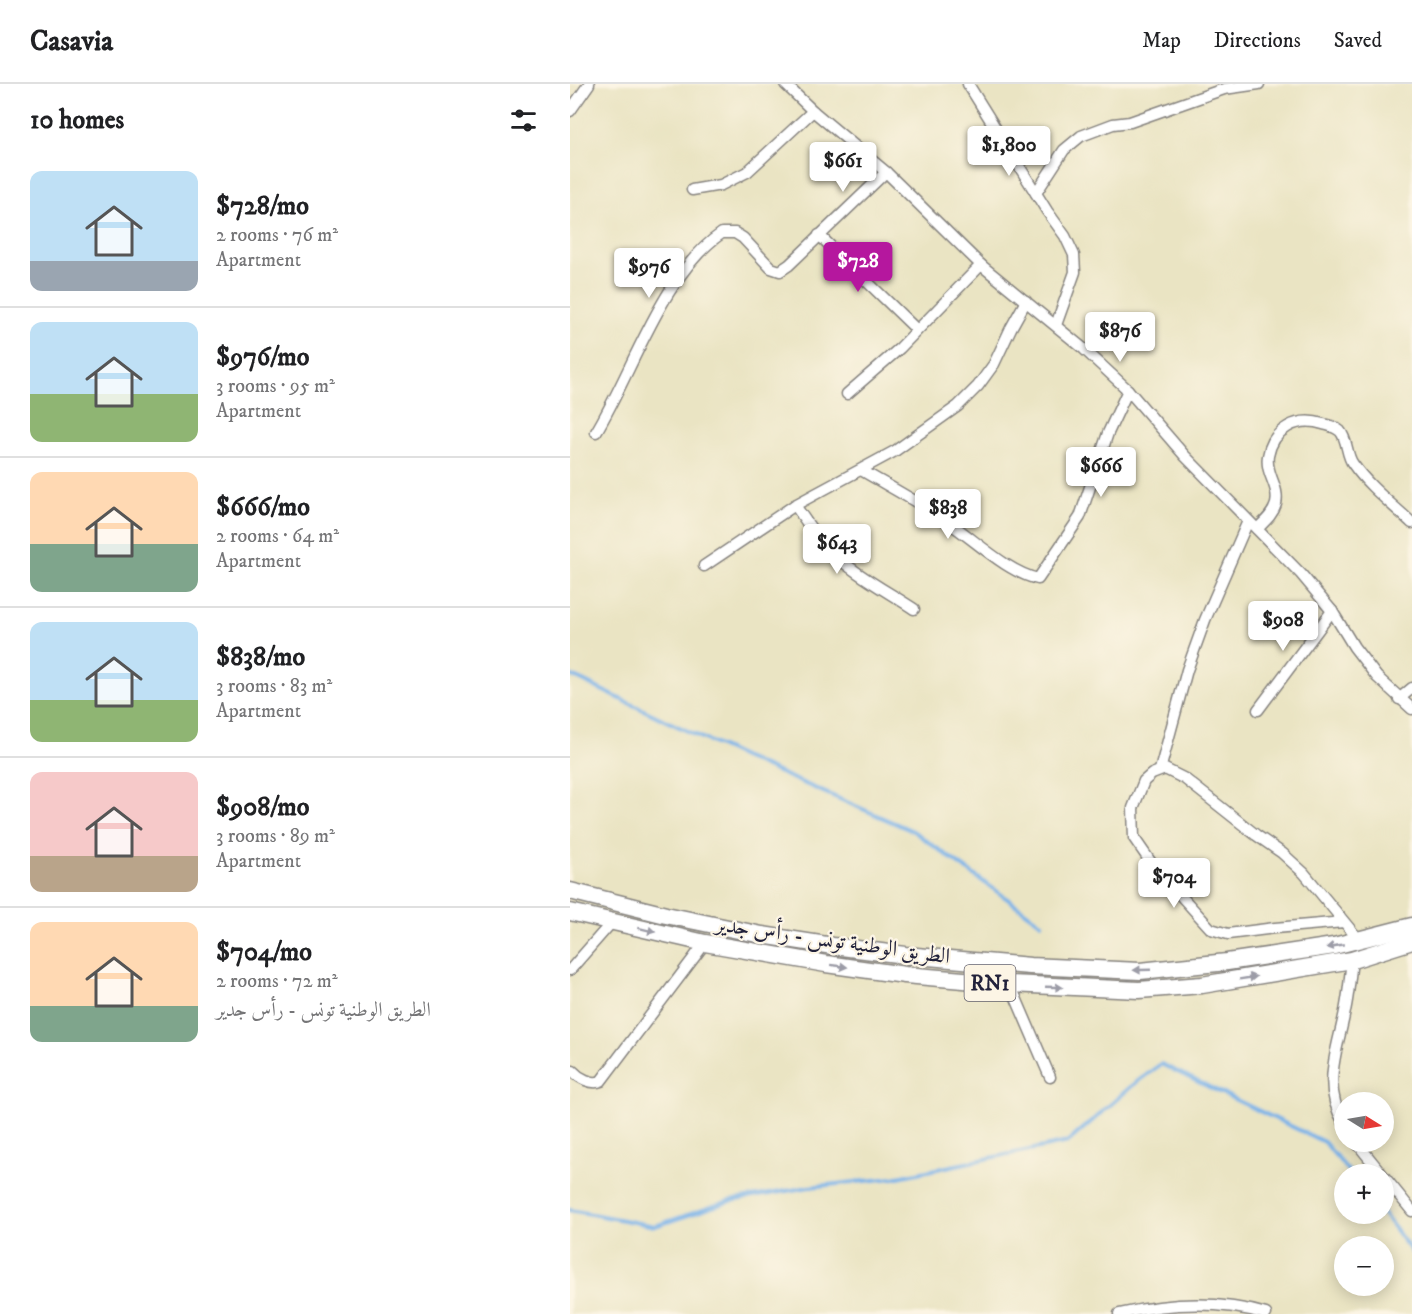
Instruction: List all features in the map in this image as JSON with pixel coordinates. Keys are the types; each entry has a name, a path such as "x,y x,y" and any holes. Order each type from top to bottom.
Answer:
{"main road":[{"path":"570,912 573,892"},
{"name":"الطريق الوطنية تونس - رأس جدير","path":"573,892 677,917 821,944 905,955 1030,966 1150,970 1334,946 1412,926"},
{"name":"الطريق الوطنية تونس - رأس جدير","path":"570,912 705,943 905,975 1010,984 1139,990 1202,985 1352,960 1412,941"}],"street":[{"path":"570,111 589,84"},
{"path":"785,84 813,111 886,172 981,265 1056,326 1128,390 1185,456 1301,573 1332,612 1354,647 1377,677 1412,709"},
{"path":"968,84 1065,236 1074,255 1075,272 1056,326"},
{"path":"1036,193 1064,150 1081,136 1113,124 1130,122 1224,89 1259,84"},
{"path":"692,189 721,185 747,172 813,111"},
{"path":"596,432 664,301 693,259 711,241 722,233 737,234 771,268 779,271 789,265 886,172"},
{"path":"819,235 917,330"},
{"path":"847,394 917,330 981,265"},
{"path":"704,566 795,505 896,451 958,406 978,386 994,364 1026,301"},
{"path":"861,470 948,522 999,559 1038,579 1080,517 1111,425 1128,390"},
{"path":"1160,770 1187,670 1206,620 1252,525 1271,514 1276,503 1276,489 1267,467 1271,444 1281,430 1296,423 1308,421 1340,431 1352,463 1370,484 1412,523"},
{"path":"795,505 827,548 914,609"},
{"path":"1258,710 1332,612"},
{"path":"1399,699 1412,688"},
{"path":"1344,922 1275,927 1228,934 1211,929 1152,864 1134,838 1132,808 1144,781 1160,770 1170,770 1185,778 1282,853 1304,873 1359,940"},
{"path":"570,970 612,922"},
{"path":"573,1071 586,1080 594,1083 601,1082 705,943"},
{"path":"1334,1095 1331,1078 1333,1059 1347,1005 1352,960"},
{"path":"1010,984 1050,1077"},
{"path":"1364,1152 1412,1211"},
{"path":"1119,1314 1145,1308 1200,1305 1240,1308 1266,1314"}],"waterway":[{"path":"570,675 736,754 913,831 1041,923"},
{"path":"570,1210 655,1226 730,1201 809,1187 893,1178 1068,1142 1134,1084 1161,1064 1324,1142 1343,1164"},
{"path":"1391,1224 1412,1252"}]}
